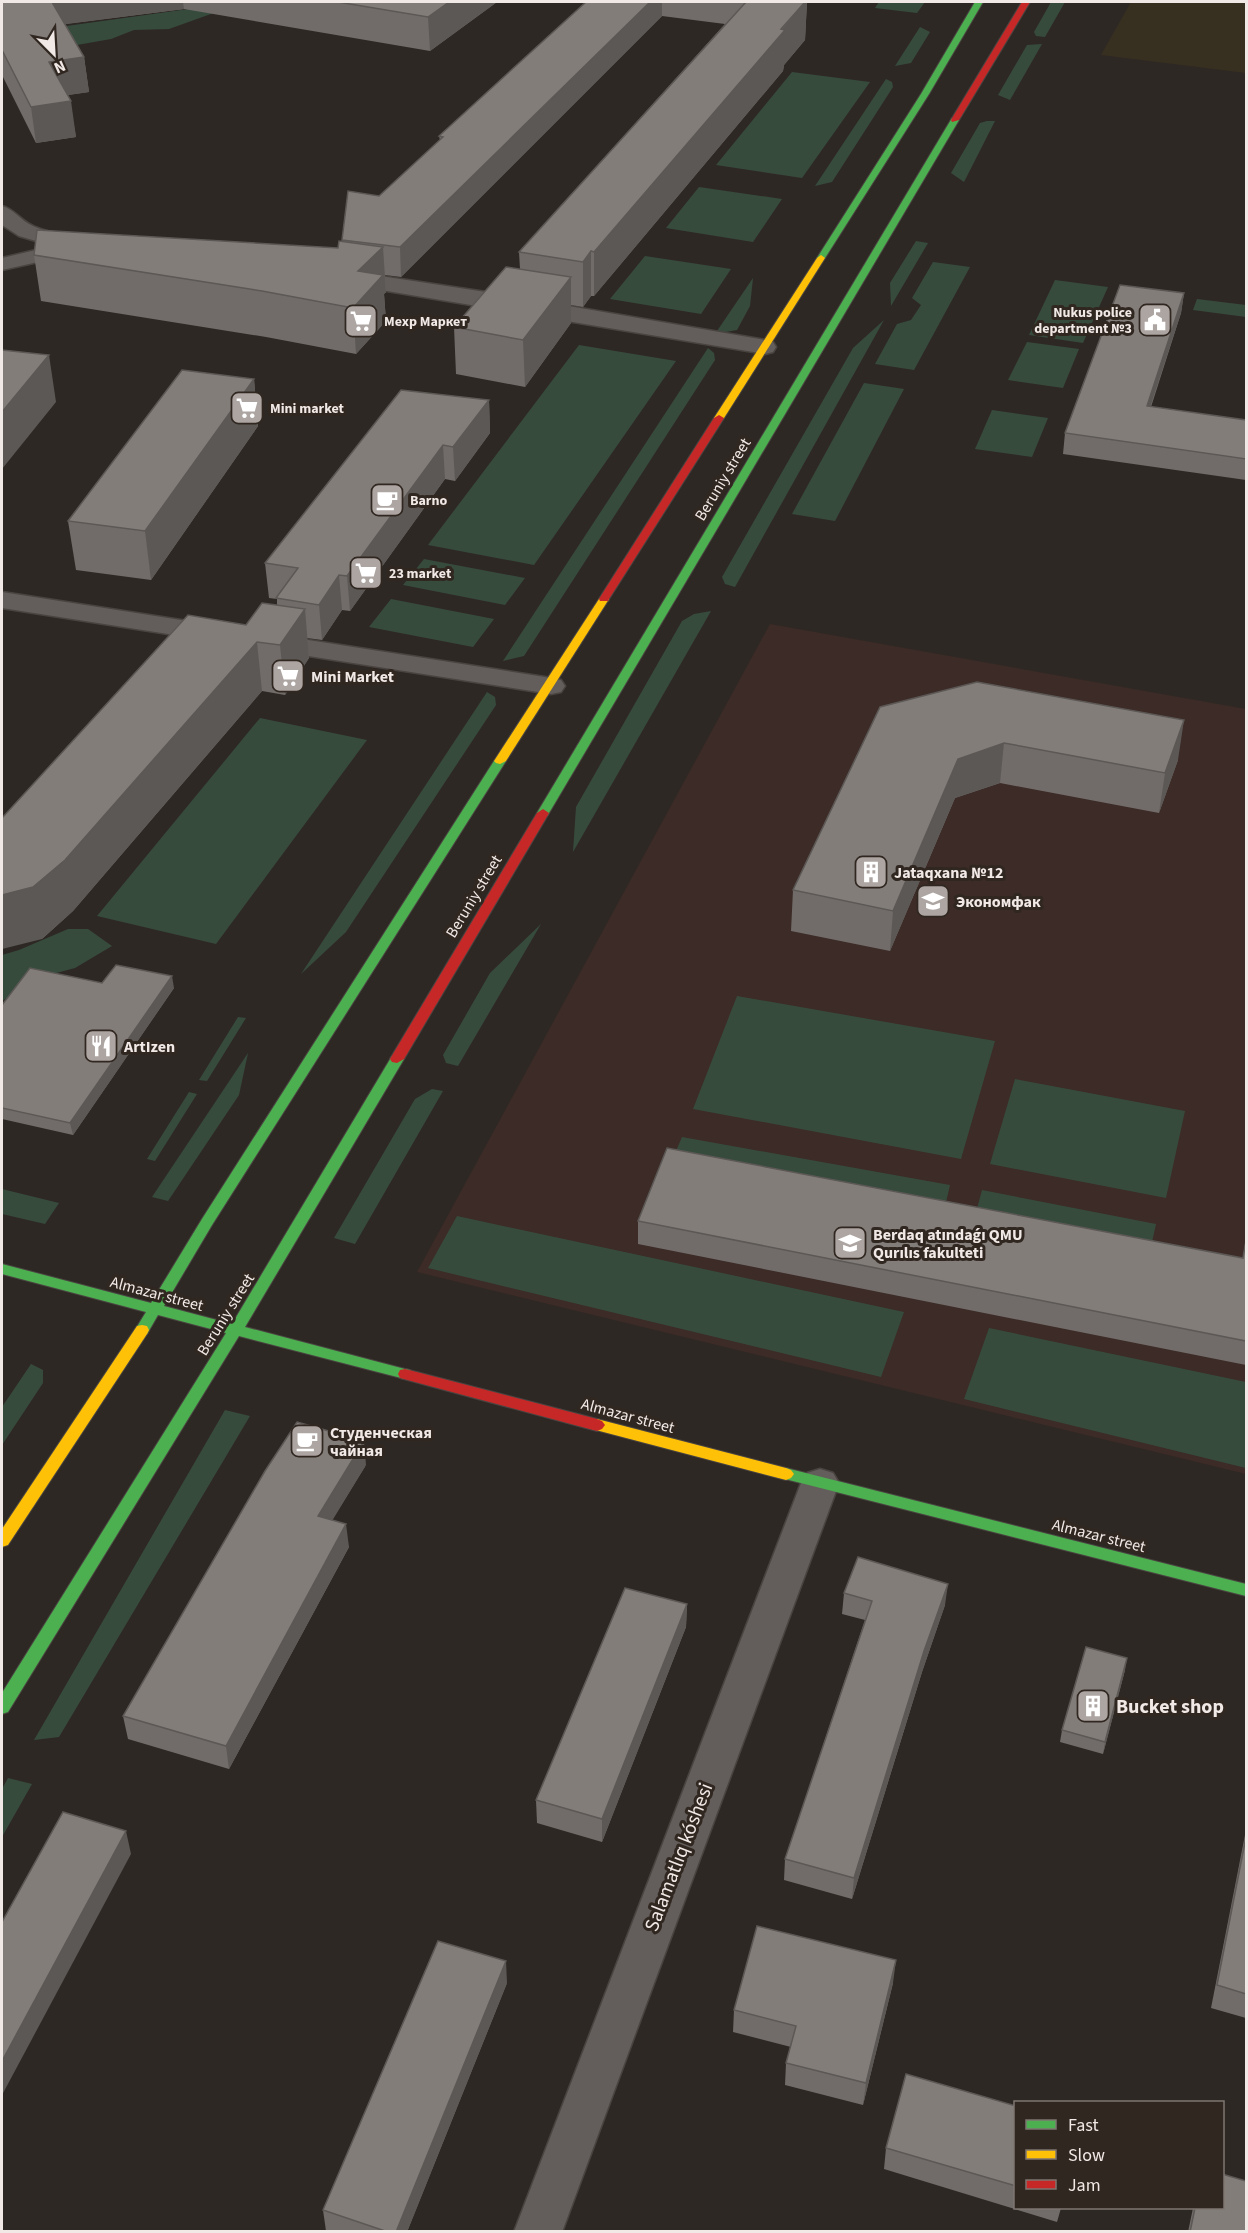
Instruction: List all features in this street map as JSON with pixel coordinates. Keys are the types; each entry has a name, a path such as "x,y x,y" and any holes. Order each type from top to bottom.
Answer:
{"street":[{"name":"Beruniy street","path":"2,1541 155,1311 214,1212 765,347 930,95 979,2"},
{"name":"Beruniy street","path":"2,1707 273,1269 670,595 906,205 962,98 1026,2"},
{"path":"2,212 6,219 30,233 83,246 106,248"},
{"path":"2,264 83,246"},
{"path":"323,274 499,301 765,347"},
{"path":"2,600 551,686"},
{"name":"Almazar street","path":"2,1269 155,1311 820,1483 1246,1590"},
{"name":"Salamatlıq kóshesi","path":"538,2232 820,1483"}],"shaded area":[{"path":"1131,2 1246,2 1246,73 1101,55"},
{"name":"Экономфак","path":"770,624 1246,709 1246,1474 417,1272"}],"green space":[{"path":"879,2 925,2 917,13 875,8"},
{"path":"1051,2 1065,2 1045,37 1036,36 1034,32"},
{"path":"236,5 169,29 134,30 111,39 54,49 2,35 210,6"},
{"path":"920,27 930,32 911,63 895,66"},
{"path":"1042,44 1010,100 998,95 1027,45"},
{"path":"792,72 870,82 802,178 716,165"},
{"path":"886,79 892,82 893,87 832,182 815,186"},
{"path":"995,121 964,182 951,173 980,123"},
{"path":"699,187 782,199 753,242 666,228"},
{"path":"916,241 928,243 891,306 890,283"},
{"path":"645,256 731,269 701,314 610,299"},
{"path":"933,262 970,267 914,370 875,364 897,324 911,320 921,305 912,298"},
{"path":"753,278 750,306 737,330 715,334"},
{"path":"1055,280 1108,287 1083,343 1029,335"},
{"path":"1197,299 1246,305 1246,317 1193,310"},
{"path":"884,320 735,587 725,584 722,577 853,348"},
{"path":"1027,342 1079,349 1063,388 1008,380"},
{"path":"579,345 676,361 534,565 428,545"},
{"path":"708,348 714,353 715,360 524,656 503,661"},
{"path":"864,383 904,389 835,521 792,514"},
{"path":"992,410 1048,418 1032,457 975,449"},
{"path":"424,559 525,578 505,605 403,585"},
{"path":"391,599 494,619 473,647 369,627"},
{"path":"711,611 573,852 576,807 682,621 694,614"},
{"path":"487,692 495,697 496,705 346,932 301,974"},
{"path":"260,718 367,740 216,944 97,916"},
{"path":"541,924 458,1066 446,1063 443,1055 490,973"},
{"path":"68,929 88,929 112,946 75,968 45,976 2,1001 2,955"},
{"path":"737,996 995,1041 961,1159 693,1109"},
{"path":"238,1017 246,1018 207,1081 199,1080"},
{"path":"248,1053 239,1095 168,1201 152,1197"},
{"path":"1015,1079 1185,1111 1166,1198 990,1164"},
{"path":"432,1089 443,1091 355,1244 334,1238 415,1099"},
{"path":"189,1092 197,1094 155,1161 147,1159"},
{"path":"682,1137 950,1185 945,1207 673,1158"},
{"path":"2,1189 59,1203 45,1224 2,1214"},
{"path":"982,1190 1156,1224 1151,1247 976,1212"},
{"path":"457,1216 904,1312 881,1377 428,1268"},
{"path":"989,1328 1246,1382 1246,1468 964,1399"},
{"path":"31,1364 43,1370 43,1383 2,1445 2,1407"},
{"path":"225,1410 250,1416 59,1737 34,1740"},
{"path":"8,1778 32,1784 2,1837 2,1789"}],"building":[{"path":"2,2 52,2 84,57 49,62 71,101 31,107 2,50"},
{"path":"338,2 449,2 428,17"},
{"path":"586,2 650,2 400,247 342,240 348,191 379,196 443,137 439,136"},
{"path":"746,2 805,2 781,29 785,30 583,262 519,252"},
{"path":"37,230 338,248 339,241 383,247 358,271 383,275 353,308 262,291 34,255"},
{"path":"506,267 571,277 523,340 454,327"},
{"path":"1120,285 1184,293 1147,406 1246,420 1246,459 1065,433"},
{"path":"2,350 49,355 2,412"},
{"path":"182,370 254,379 145,531 68,521"},
{"path":"401,390 489,400 453,447 443,445 347,576 339,575 319,605 276,598 298,568 265,563"},
{"path":"262,603 305,609 280,645 257,642 65,860 33,887 2,895 2,818 188,615 246,625"},
{"path":"977,682 1184,720 1165,773 1004,743 958,759 893,911 793,890 880,707"},
{"path":"116,965 172,976 70,1123 2,1108 2,1005 30,968 102,983"},
{"path":"667,1148 1243,1258 1246,1241 1246,1341 638,1221"},
{"path":"297,1422 364,1441 318,1516 346,1524 226,1746 123,1716 265,1471"},
{"path":"858,1557 948,1584 924,1651 854,1878 785,1859 872,1601 844,1593"},
{"path":"625,1588 687,1604 602,1819 536,1800"},
{"name":"Bucket shop","path":"1086,1647 1127,1658 1105,1742 1062,1730"},
{"path":"63,1812 126,1831 2,2061 2,1922"},
{"path":"1246,1837 1246,1994 1217,1985"},
{"path":"757,1926 896,1960 866,2083 786,2063 796,2026 734,2010"},
{"path":"438,1941 506,1961 396,2232 388,2232 323,2210"},
{"path":"906,2074 1014,2105 1014,2185 886,2148"},
{"path":"1224,2175 1246,2181 1246,2232 1190,2232 1195,2209 1224,2209"}],"traffic: fast":[{"path":"821,258 925,94 979,2"},
{"path":"543,813 955,120"},
{"path":"142,1330 207,1222 500,761"},
{"path":"2,1707 273,1269 397,1059"},
{"path":"2,1269 405,1374"},
{"path":"786,1474 1246,1590"}],"traffic: slow":[{"path":"719,418 821,258"},
{"path":"500,761 604,599"},
{"path":"2,1541 142,1330"},
{"path":"597,1425 786,1474"}],"traffic: jam":[{"path":"955,120 1026,2"},
{"path":"604,599 719,418"},
{"path":"397,1059 543,813"},
{"path":"405,1374 597,1425"}],"place":[{"name":"Nukus police department №3","path":"1155,320"},
{"name":"Мехр Маркет","path":"361,321"},
{"name":"Mini market","path":"247,408"},
{"name":"Barno","path":"387,500"},
{"name":"23 market","path":"366,573"},
{"name":"Mini Market","path":"288,676"},
{"name":"Jataqxana №12","path":"871,872"},
{"name":"Экономфак","path":"933,901"},
{"name":"ArtIzen","path":"101,1046"},
{"name":"Berdaq atındaǵı QMU Qurılıs fakulteti","path":"850,1243"},
{"name":"Студенческая чайная","path":"307,1441"},
{"name":"Bucket shop","path":"1093,1706"}]}
